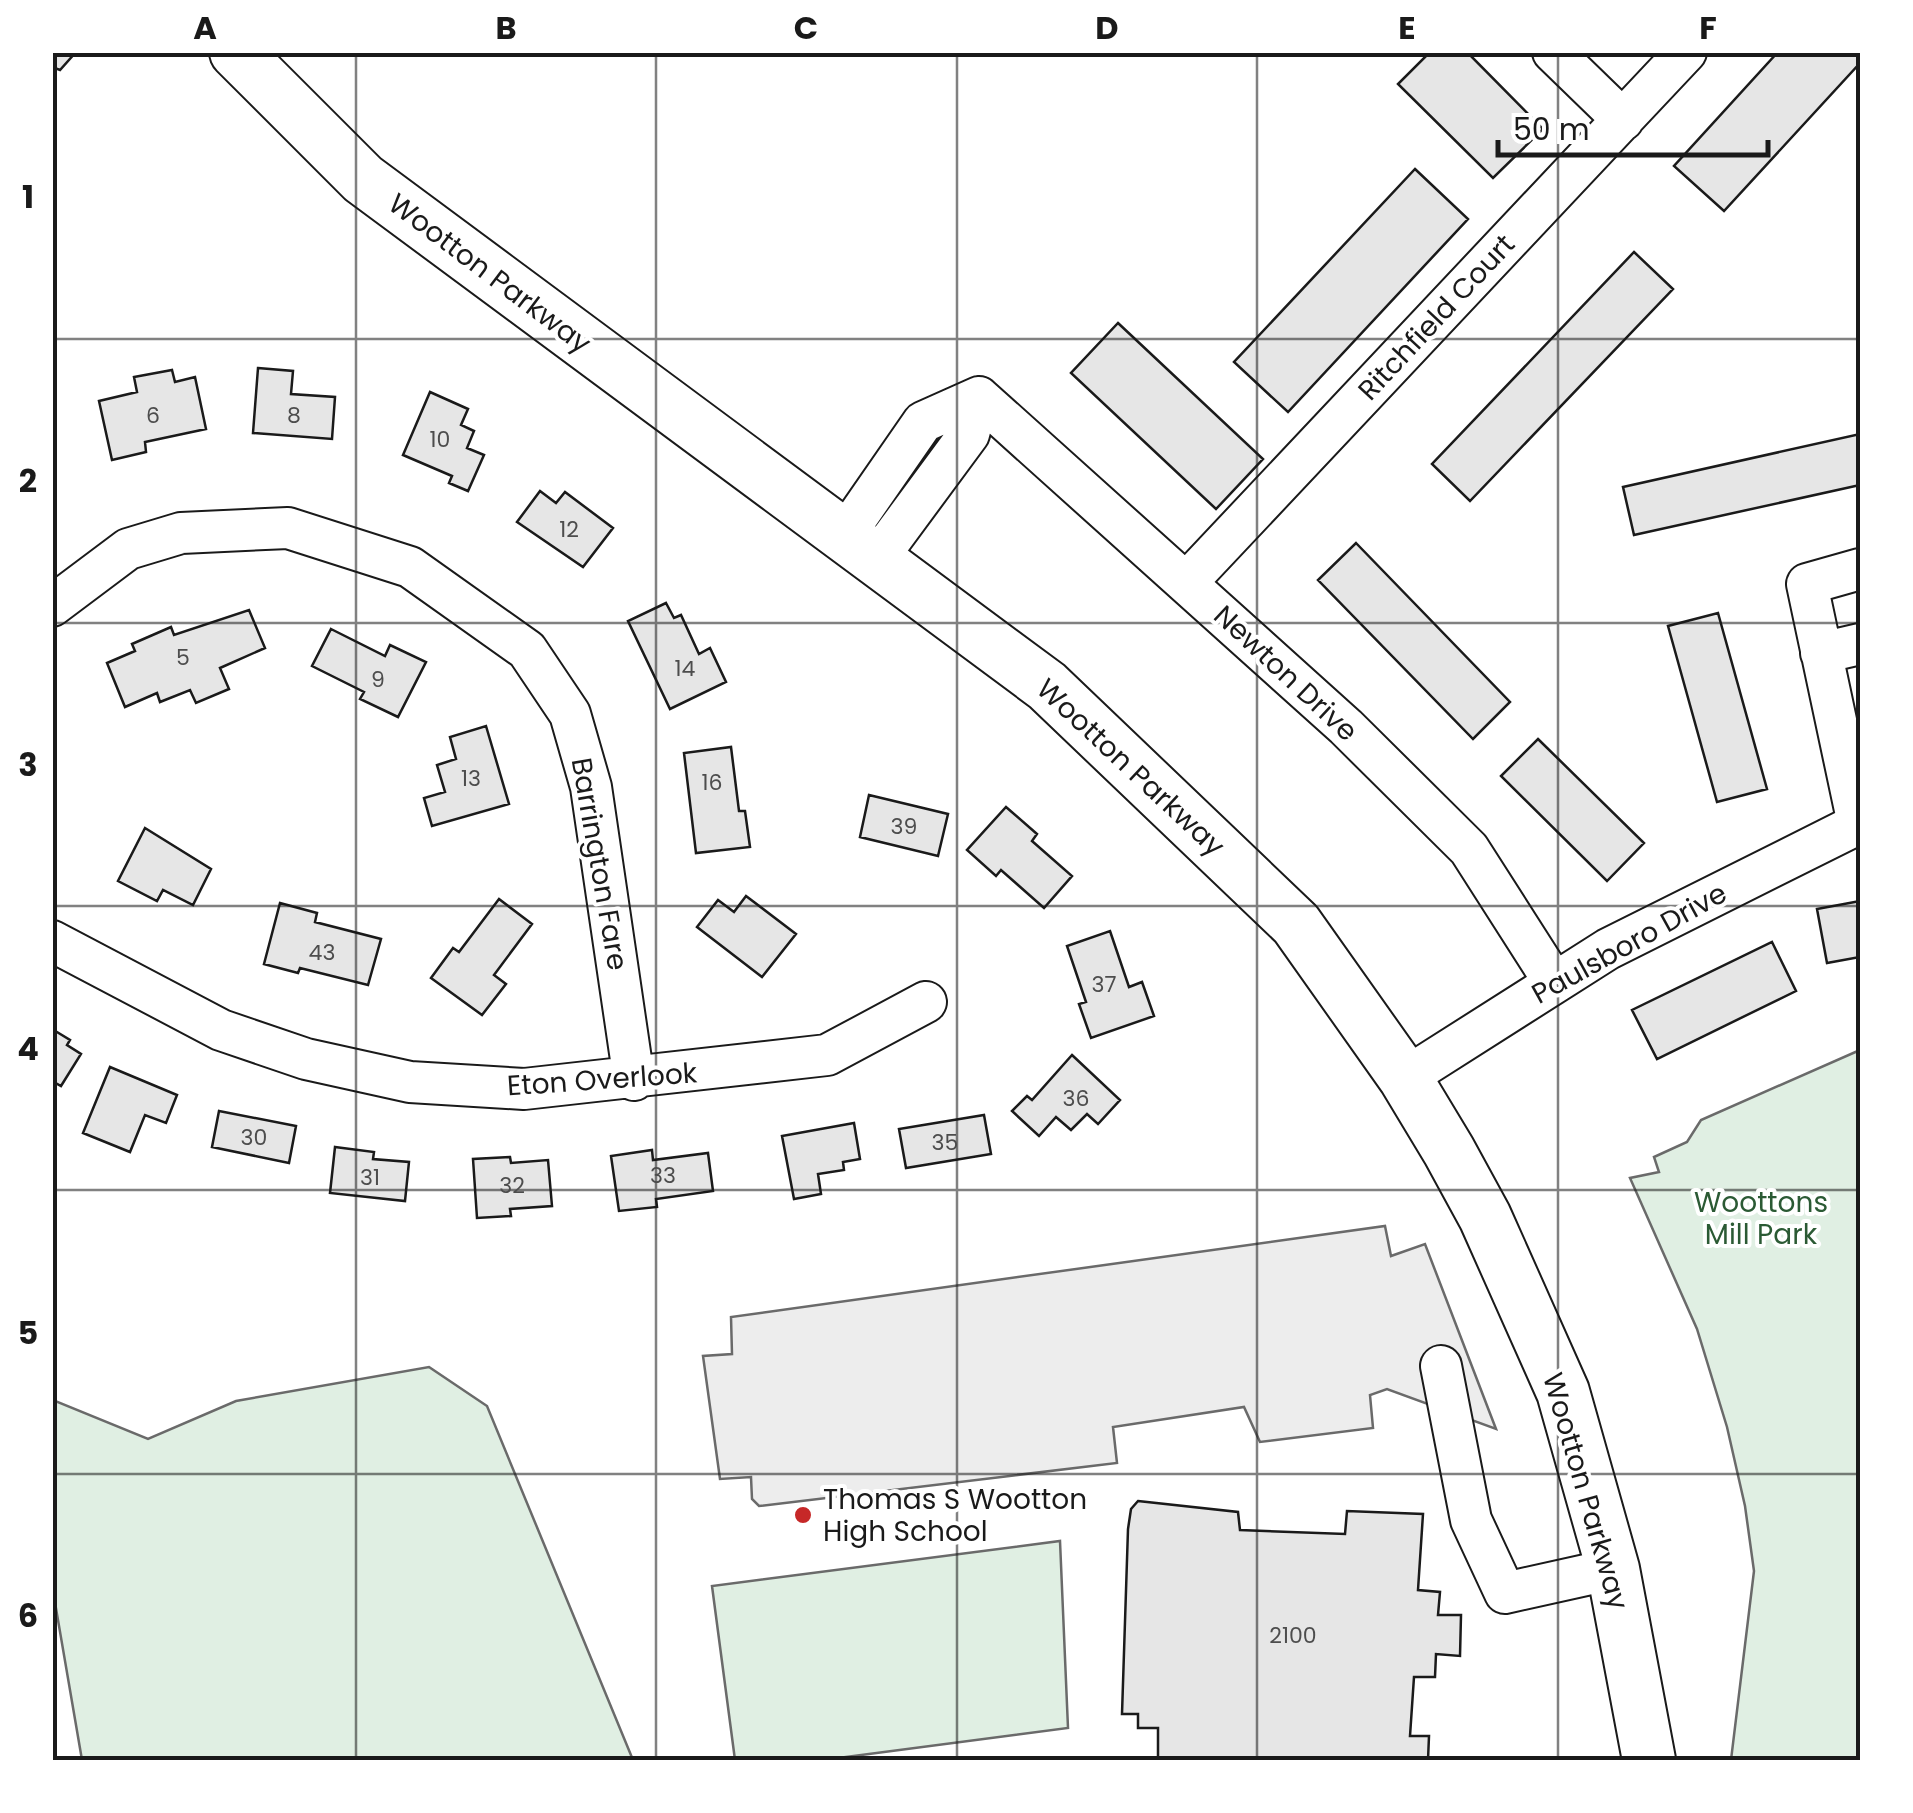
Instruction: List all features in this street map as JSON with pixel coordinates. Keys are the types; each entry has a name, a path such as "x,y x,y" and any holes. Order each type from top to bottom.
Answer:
{"main road":[{"name":"Wootton Parkway","path":"236,52 363,179 1048,686 1282,912 1405,1078 1485,1217 1563,1392 1613,1569 1649,1760"}],"street":[{"path":"1554,52 1623,120"},
{"name":"Ritchfield Court","path":"1187,582 1686,52"},
{"name":"Newton Drive","path":"860,548 969,434 979,397 1346,727 1469,849 1554,982"},
{"name":"Barrington Fare","path":"52,606 128,550 182,533 288,528 410,568 527,650 570,714 591,787 634,1080"},
{"path":"1859,824 1807,584 1860,569"},
{"path":"1821,653 1860,644"},
{"name":"Paulsboro Drive","path":"1405,1078 1624,940 1859,824"},
{"name":"Eton Overlook","path":"52,941 221,1030 306,1059 410,1082 524,1089 634,1080 827,1055 926,1002"},
{"path":"1441,1366 1471,1520 1505,1593 1613,1569"}],"green space":[{"name":"Woottons Mill Park","path":"1860,1050 1860,1760 1731,1760 1754,1571 1745,1506 1727,1427 1697,1329 1630,1178 1659,1172 1654,1157 1687,1142 1701,1120"},
{"path":"429,1367 487,1406 633,1760 82,1760 53,1591 53,1400 148,1439 236,1401"},
{"path":"1060,1541 1068,1728 823,1760 735,1760 712,1586"}],"shaded area":[{"path":"1385,1226 1391,1256 1425,1244 1496,1429 1387,1389 1370,1395 1373,1428 1260,1442 1244,1407 1113,1427 1117,1463 759,1506 752,1499 751,1477 720,1479 703,1356 732,1354 731,1317"}],"building":[{"path":"52,52 76,52 60,70 52,67"},
{"path":"1430,52 1467,52 1543,129 1493,178 1398,84"},
{"path":"1778,52 1860,52 1860,63 1724,211 1674,166"},
{"path":"1415,169 1468,219 1288,412 1234,362"},
{"path":"1634,252 1673,289 1470,501 1432,464"},
{"path":"1118,323 1263,459 1216,509 1071,373"},
{"path":"258,368 293,371 291,394 335,397 332,439 253,433"},
{"path":"172,370 175,382 195,377 206,429 145,442 146,452 112,460 99,401 137,392 134,377"},
{"path":"430,392 468,409 461,425 474,431 467,448 484,455 468,491 449,483 452,476 403,455"},
{"path":"1860,434 1860,485 1634,535 1623,487"},
{"path":"540,491 556,503 565,492 613,528 583,567 517,522"},
{"path":"1356,543 1510,702 1473,739 1318,580"},
{"path":"666,603 674,618 681,615 699,654 710,648 726,682 670,709 628,621"},
{"path":"249,610 265,648 220,668 229,689 196,703 190,690 160,702 157,693 125,707 107,663 135,651 132,644 171,627 174,635"},
{"path":"1718,613 1767,789 1717,802 1668,626"},
{"path":"331,629 385,656 390,645 426,662 398,717 360,699 364,692 312,666"},
{"path":"486,726 509,804 432,826 424,798 445,792 437,765 456,759 450,737"},
{"path":"1538,739 1644,843 1607,881 1501,776"},
{"path":"731,747 739,811 745,811 750,847 696,853 684,753"},
{"path":"869,795 948,814 938,856 860,837"},
{"path":"1006,807 1037,834 1032,841 1072,876 1044,908 1001,870 996,876 967,850"},
{"path":"145,828 211,869 193,905 163,890 157,901 118,881"},
{"path":"746,896 796,934 762,977 697,927 718,900 734,912"},
{"path":"499,899 532,924 494,975 506,984 482,1015 431,978 453,948 459,952"},
{"path":"1860,901 1860,957 1827,963 1817,909"},
{"path":"280,903 317,913 315,922 381,939 368,985 300,968 298,973 264,964"},
{"path":"1110,931 1129,987 1142,982 1154,1016 1091,1038 1079,1004 1086,1002 1067,946"},
{"path":"1772,942 1796,991 1657,1059 1632,1010"},
{"path":"52,1029 70,1040 67,1045 81,1054 61,1086 52,1081"},
{"path":"1072,1055 1120,1100 1098,1124 1087,1114 1071,1130 1056,1117 1039,1136 1012,1111 1027,1096 1032,1100"},
{"path":"110,1067 177,1095 166,1123 145,1115 130,1152 83,1133"},
{"path":"219,1111 296,1126 289,1163 212,1147"},
{"path":"984,1115 991,1154 906,1168 899,1129"},
{"path":"854,1123 860,1159 843,1162 844,1170 818,1174 821,1194 794,1199 782,1136"},
{"path":"335,1147 374,1152 373,1159 409,1162 405,1201 330,1193"},
{"path":"652,1150 653,1160 708,1153 713,1191 656,1199 657,1207 619,1211 611,1156"},
{"path":"510,1157 511,1163 548,1160 552,1206 510,1209 511,1216 477,1218 473,1159"},
{"path":"1138,1501 1238,1512 1240,1530 1345,1534 1347,1511 1423,1514 1418,1590 1440,1592 1438,1615 1461,1615 1460,1656 1436,1654 1435,1677 1414,1677 1410,1736 1429,1736 1428,1760 1158,1760 1158,1728 1138,1728 1138,1714 1122,1714 1128,1529 1131,1509"}],"place":[{"name":"Thomas S Wootton High School","path":"803,1515"}]}
